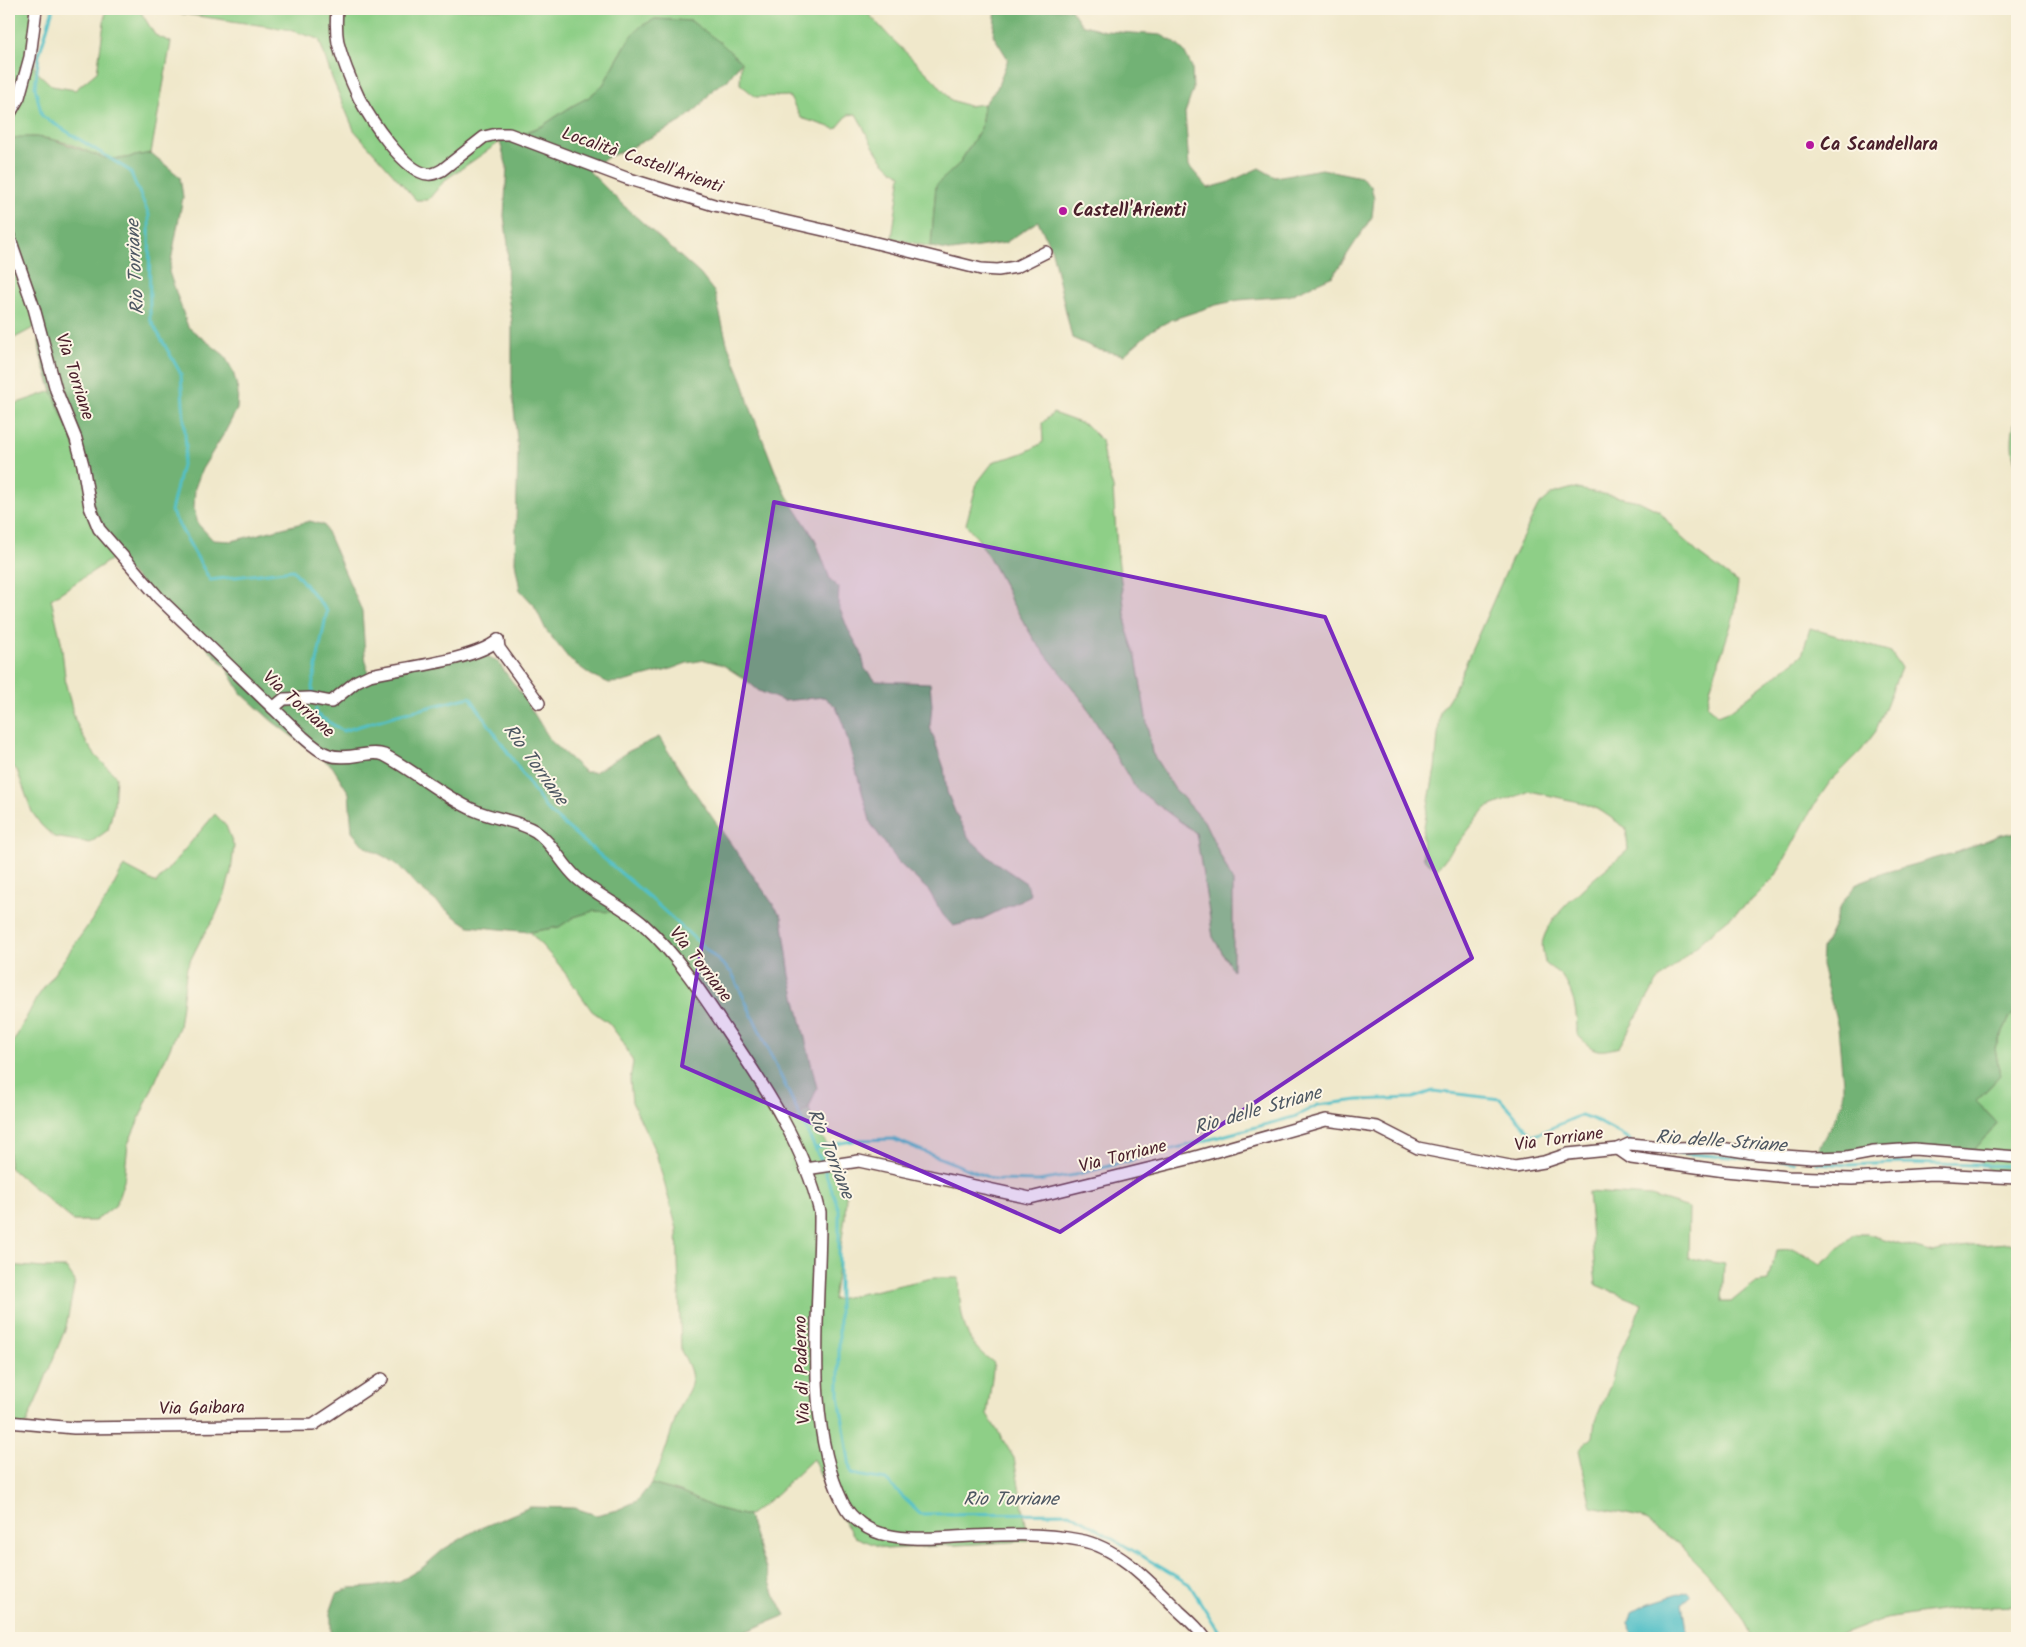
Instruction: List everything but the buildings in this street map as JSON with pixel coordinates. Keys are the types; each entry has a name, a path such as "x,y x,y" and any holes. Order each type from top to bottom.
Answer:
{"street":[{"path":"9,115 19,97 30,57 36,9"},
{"name":"Località Castell'Arienti","path":"337,9 336,22 339,45 360,100 378,127 402,157 410,166 421,173 427,174 442,170 484,137 504,133 540,144 626,178 714,205 981,269 998,270 1016,267 1046,252"},
{"name":"Via Torriane","path":"9,236 34,308 56,390 76,439 90,507 99,529 160,598 303,737 323,754 340,758 374,753 384,755 466,807 532,830 548,843 578,879 641,923 670,950 695,982 773,1100 811,1169 820,1212"},
{"path":"273,708 284,700 315,700 326,703 336,700 357,681 370,675 465,656 490,647 498,640 499,648 539,703"},
{"name":"Via Torriane","path":"811,1169 859,1161 1030,1198 1192,1158 1326,1120 1377,1127 1418,1148 1514,1167 1544,1162 1568,1154 1618,1149 1634,1144 1676,1148 1714,1147 1759,1154 1812,1158 1847,1158 1874,1152 1914,1149 2017,1157"},
{"name":"Via Torriane","path":"1618,1149 1631,1158 1725,1171 1788,1177 1852,1179 1933,1174 2017,1178"},
{"name":"Via di Paderno","path":"820,1212 817,1379 823,1438 833,1479 844,1505 862,1526 886,1535 912,1539 1000,1535 1045,1536 1080,1540 1103,1548 1124,1560 1164,1596 1205,1638"},
{"name":"Via Gaibara","path":"9,1422 74,1428 313,1425 382,1380"}],"highlighted area":[{"path":"774,502 1325,617 1472,958 1060,1232 682,1066"}],"green space":[{"path":"9,9 38,9 32,47 35,70 52,86 75,90 97,72 106,9 139,9 155,35 171,42 151,153 112,159 97,156 57,140 25,137 9,140"},
{"path":"195,9 864,9 935,81 951,100 968,106 984,104 981,128 959,164 936,186 931,247 892,238 901,175 886,164 880,156 856,114 848,115 836,129 801,118 789,96 756,97 740,84 741,62 691,21 655,19 629,39 603,85 589,97 542,126 500,142 445,180 428,200 416,200 354,130 332,78 319,39 286,29 177,13"},
{"path":"996,9 1071,9 1081,24 1105,31 1161,35 1174,42 1184,51 1192,67 1193,90 1185,113 1189,166 1208,188 1227,183 1259,168 1275,177 1322,169 1361,177 1371,186 1374,199 1372,217 1333,276 1288,296 1239,300 1216,305 1171,320 1152,330 1124,355 1099,350 1072,338 1052,251 1038,221 1005,243 952,251 931,247 936,185 959,164 981,128 984,104 997,88 1008,59 993,35"},
{"path":"655,19 691,21 721,43 741,62 727,81 714,88 700,106 681,122 608,157 589,171 623,205 700,274 715,293 727,343 775,471 787,496 815,539 830,579 839,588 838,604 848,629 861,652 865,669 876,681 930,683 932,705 930,727 944,768 947,792 956,814 969,838 992,860 1026,883 1031,895 980,920 953,926 943,915 929,891 899,863 871,824 843,724 836,707 824,697 783,701 759,691 723,665 705,660 687,663 623,682 609,683 591,675 570,660 546,630 534,605 520,590 515,562 518,452 512,387 512,322 507,290 508,244 504,216 507,167 500,142 542,126 589,97 603,85 629,39 641,26"},
{"path":"19,137 54,140 105,158 120,159 151,153 180,177 183,197 169,272 188,327 224,355 233,371 238,391 237,409 202,469 195,488 194,509 198,524 213,540 232,541 310,521 324,525 362,611 368,674 479,652 497,661 523,696 551,741 585,772 595,772 629,751 659,737 691,787 782,917 790,975 817,1088 809,1108 795,1118 768,1107 755,1096 738,1056 705,1000 641,926 614,912 593,911 574,917 559,927 530,932 469,926 417,886 400,867 364,846 352,832 349,793 332,766 273,722 241,693 226,667 151,591 113,558 101,529 79,456 52,391 41,357 37,325 9,233 9,140"},
{"path":"9,233 37,326 9,341"},
{"path":"52,391 70,432 113,558 51,599 61,641 66,685 75,720 86,742 96,756 116,776 114,806 108,830 90,843 54,837 41,825 32,812 17,770 9,763 9,406"},
{"path":"2017,411 2017,468 2014,461 2012,440"},
{"path":"1053,413 1086,425 1101,440 1113,488 1117,549 1127,630 1136,657 1152,753 1174,788 1204,821 1233,882 1233,971 1213,937 1196,833 1136,789 1083,701 1035,641 1011,601 990,559 966,524 977,483 994,461 1020,454 1043,442 1042,423"},
{"path":"1573,488 1639,501 1659,511 1679,535 1699,554 1738,583 1734,616 1711,686 1707,706 1718,715 1731,710 1802,655 1810,628 1891,652 1901,668 1876,731 1861,751 1830,782 1814,805 1775,877 1754,898 1710,934 1657,982 1619,1047 1605,1050 1592,1048 1577,1034 1573,998 1561,976 1545,963 1542,942 1548,928 1567,904 1628,850 1626,828 1601,811 1583,803 1530,791 1486,808 1437,869 1424,859 1422,837 1435,769 1440,712 1453,692 1510,563 1538,506 1552,494"},
{"path":"215,814 226,826 234,846 231,872 225,894 214,919 201,939 187,967 179,1027 128,1144 124,1181 116,1205 95,1221 74,1221 9,1167 9,1046 15,1039 36,999 106,900 124,866 156,883"},
{"path":"2017,832 2017,1011 2010,1017 1995,1048 2000,1076 1976,1101 1997,1123 1971,1154 1815,1155 1843,1102 1838,1027 1821,966 1822,949 1842,903 1857,883 1883,873 1958,852 2000,835"},
{"path":"593,911 614,912 641,926 663,945 795,1118 809,1108 813,1125 826,1143 839,1170 846,1194 845,1218 833,1300 932,1278 959,1278 962,1314 967,1331 978,1349 994,1363 987,1414 1014,1458 1029,1541 886,1549 855,1537 836,1511 813,1459 772,1498 748,1516 715,1508 680,1492 651,1484 663,1456 679,1408 692,1380 689,1367 681,1351 677,1229 656,1153 632,1102 630,1080 633,1062 623,1042 609,1023 592,1011 560,966 530,932 559,927 574,917"},
{"path":"2017,1011 2017,1181 1992,1173 1971,1154 1997,1123 1976,1101 2000,1076 1995,1048 2010,1017"},
{"path":"1588,1192 1651,1196 1689,1208 1688,1258 1724,1264 1722,1302 1731,1302 1754,1283 1768,1281 1776,1250 1793,1249 1821,1264 1855,1234 1867,1234 1933,1253 1959,1247 2017,1242 2017,1606 1960,1608 1885,1619 1835,1638 1753,1638 1740,1614 1707,1573 1680,1546 1641,1517 1591,1507 1579,1450 1593,1437 1595,1421 1612,1381 1617,1358 1642,1304 1596,1285"},
{"path":"9,1265 66,1268 75,1281 66,1327 26,1424 9,1433"},
{"path":"651,1484 680,1492 715,1508 748,1516 775,1596 786,1615 730,1638 331,1638 331,1610 337,1593 350,1588 373,1587 398,1582 422,1568 444,1549 476,1530 530,1507 575,1508 596,1515 617,1510 637,1501"}],"water":[{"path":"1688,1591 1692,1595 1683,1603 1688,1638 1635,1638 1628,1623 1631,1612 1644,1605"}],"waterway":[{"name":"Rio Torriane","path":"53,9 39,55 35,87 42,116 130,171 149,215 150,319 181,374 186,448 171,511 210,580 293,570 327,611 312,687 313,692"},
{"name":"Rio Torriane","path":"316,709 316,714 343,731 393,716 470,697 547,810 649,897 732,973 822,1163"},
{"name":"Rio delle Striane","path":"816,1148 857,1140 893,1139 995,1180 1038,1181 1075,1175 1294,1117 1318,1105 1359,1100 1413,1098 1433,1091 1500,1099 1533,1136 1581,1115 1595,1120 1628,1138 1631,1142"},
{"name":"Rio delle Striane","path":"1676,1153 1794,1162"},
{"name":"Rio delle Striane","path":"1816,1163 1849,1165 1899,1163 2017,1166"},
{"name":"Rio Torriane","path":"824,1169 839,1210 839,1395 851,1474 886,1480 920,1514 1070,1513 1189,1584 1223,1638"}],"place":[{"name":"Ca Scandellara","path":"1810,145"},
{"name":"Castell'Arienti","path":"1063,211"}]}
